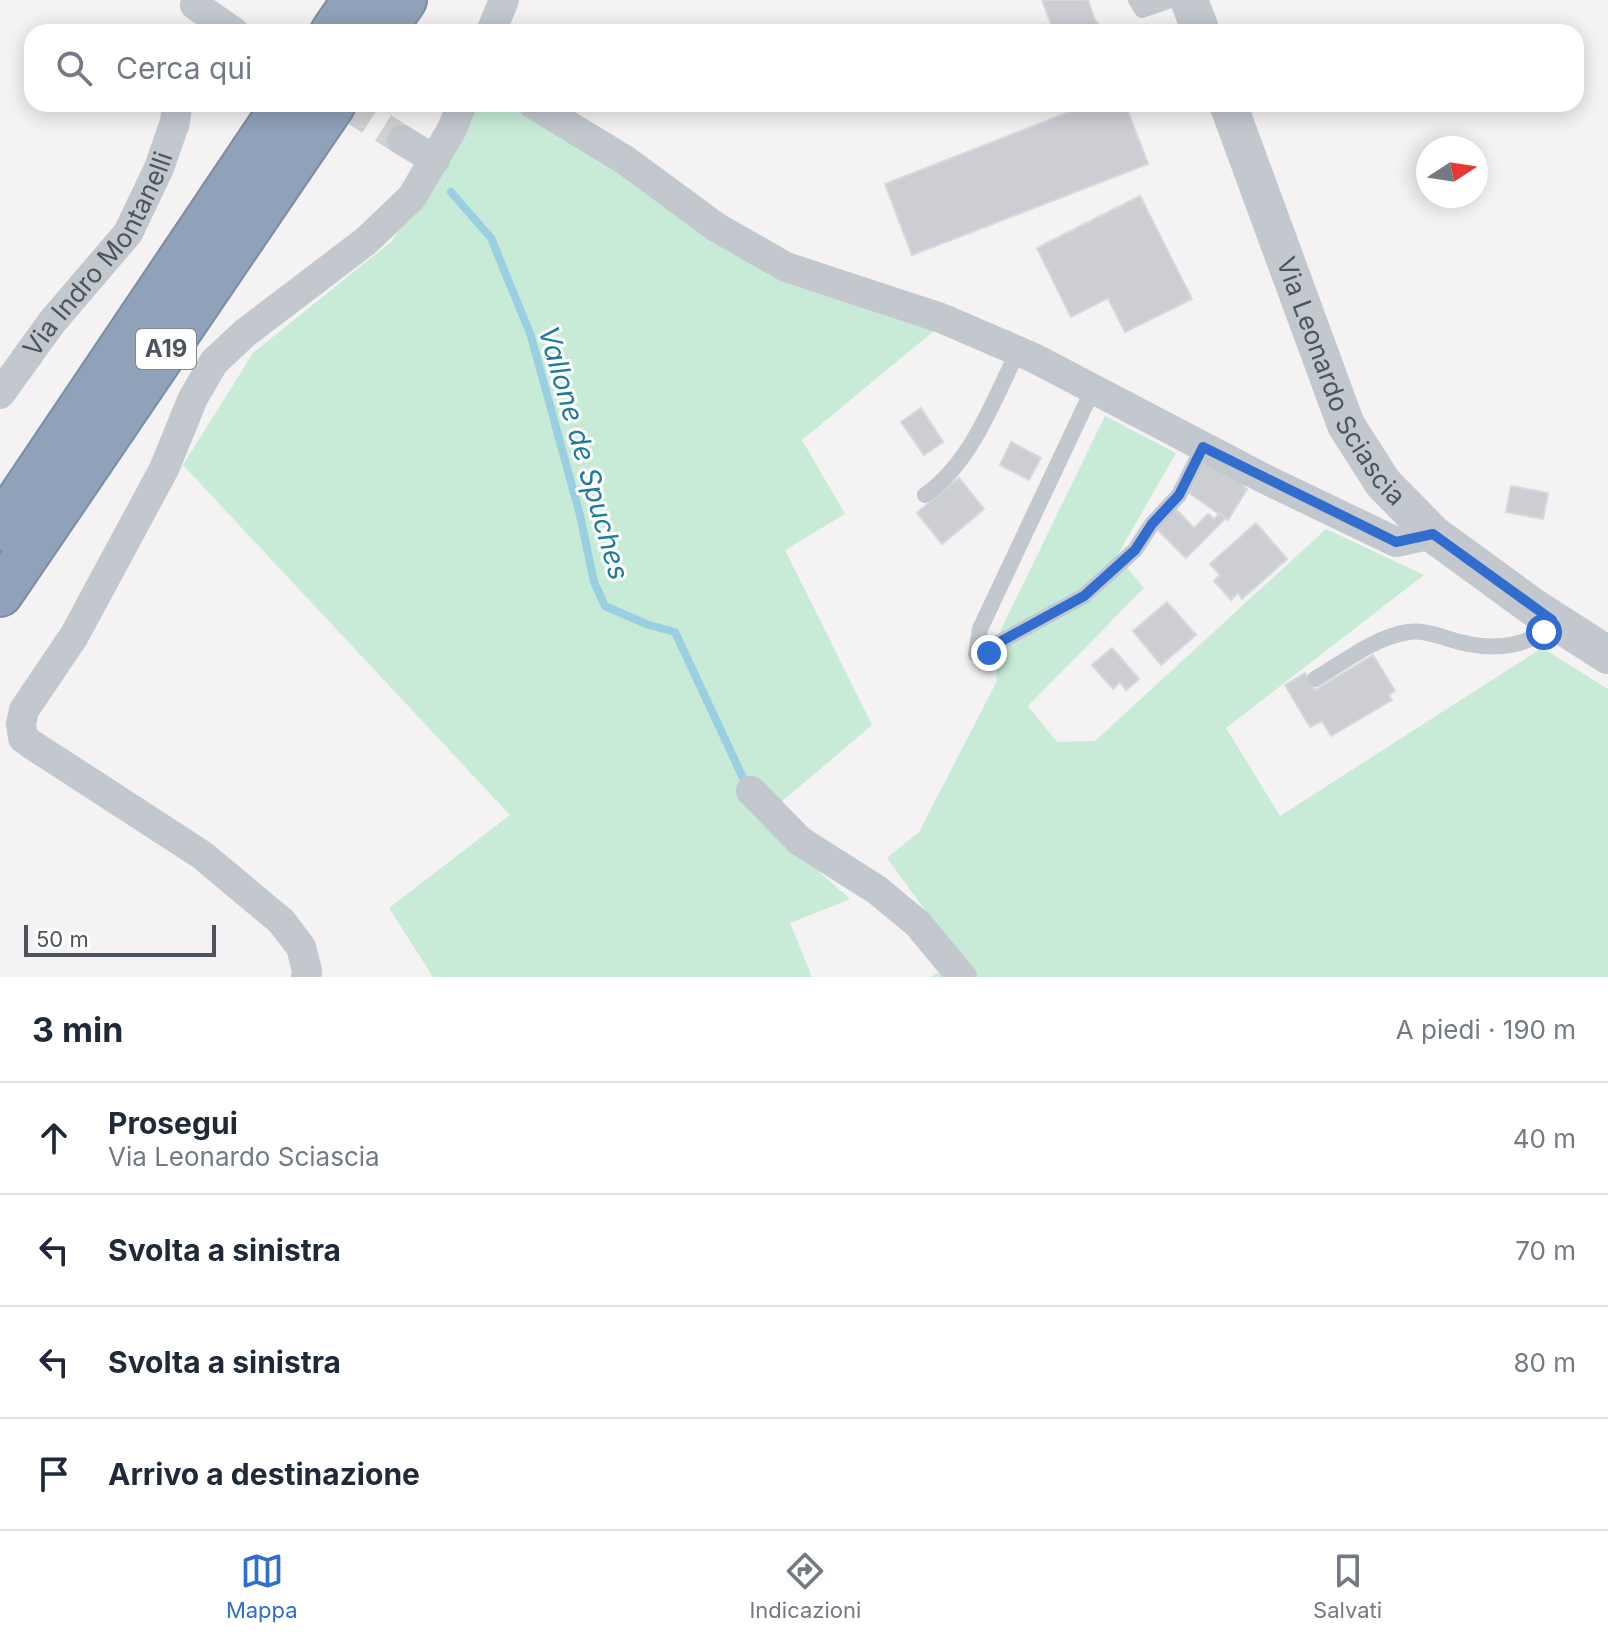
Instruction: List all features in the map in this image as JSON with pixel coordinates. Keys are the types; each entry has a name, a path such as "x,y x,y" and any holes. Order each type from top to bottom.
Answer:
{"highway":[{"path":"338,24 355,0"},
{"path":"388,24 404,0"},
{"name":"A19","path":"0,528 280,112"},
{"name":"A19","path":"0,594 328,112"}],"street":[{"path":"494,24 504,0"},
{"path":"1189,0 1198,24"},
{"path":"194,12 218,24"},
{"name":"Via Indro Montanelli","path":"0,394 52,322 128,233 159,168 176,112"},
{"path":"306,977 301,947 281,921 202,855 23,738 21,724 24,710 74,636 164,469 193,398 214,362 245,333 366,241 412,197 459,112"},
{"path":"546,112 625,160 716,227 786,267 941,318 1018,351 1396,542 1433,534"},
{"name":"Via Leonardo Sciascia","path":"1231,112 1346,425 1383,483 1433,534 1552,620 1608,655"},
{"path":"402,140 435,160"},
{"path":"751,791 800,841 877,890 918,924 962,977"}],"lane":[{"path":"1136,0 1142,10 1171,0"},
{"path":"925,495 943,483 966,454 1018,351"},
{"path":"1093,389 980,629 976,654 983,659 998,643 1084,596 1135,550 1152,524 1179,495 1203,447"},
{"path":"1315,679 1391,635 1413,631 1468,644 1493,646 1526,641 1544,632 1552,620"}],"green space":[{"path":"475,112 519,112 935,330 802,440 845,514 785,550 872,725 760,820 850,899 790,923 812,977 433,977 389,908 510,815 183,465 253,353 392,241"},
{"path":"1105,416 1176,453 1117,556 1144,588 1028,706 1057,742 1095,741 1326,529 1424,575 1226,728 1280,816 1542,648 1608,689 1608,977 929,977 963,962 887,858 919,832 997,681 994,644"}],"building":[{"path":"1042,0 1088,0 1098,24 1051,24"},
{"path":"1070,112 1128,112 1148,164 912,255 885,184"},
{"path":"1140,196 1192,299 1125,332 1108,298 1071,317 1037,248"},
{"path":"921,408 943,442 924,455 901,422"},
{"path":"1011,442 1041,458 1029,480 1000,465"},
{"path":"1205,459 1245,484 1243,487 1247,489 1228,520 1189,493"},
{"path":"959,478 984,509 942,544 917,513"},
{"path":"1511,486 1548,493 1543,519 1506,512"},
{"path":"1176,509 1194,528 1208,514 1214,519 1220,513 1225,519 1186,558 1156,528"},
{"path":"1256,523 1287,559 1242,599 1238,593 1231,600 1214,581 1220,575 1210,564"},
{"path":"1167,602 1196,635 1161,665 1133,631"},
{"path":"1112,648 1139,679 1126,690 1120,682 1113,689 1092,665"},
{"path":"1373,655 1395,691 1389,695 1392,700 1331,736 1322,721 1310,727 1285,685 1305,673 1315,690"}],"waterway":[{"name":"Vallone de Spuches","path":"451,192 491,238 531,336 580,515 594,582 605,606 646,624 675,632 744,780"}],"tunnel":[{"path":"358,112 402,140"}],"route":[{"path":"989,653 998,643 1084,596 1135,550 1152,524 1179,495 1203,447 1396,542 1433,534 1552,620 1544,632"}]}
